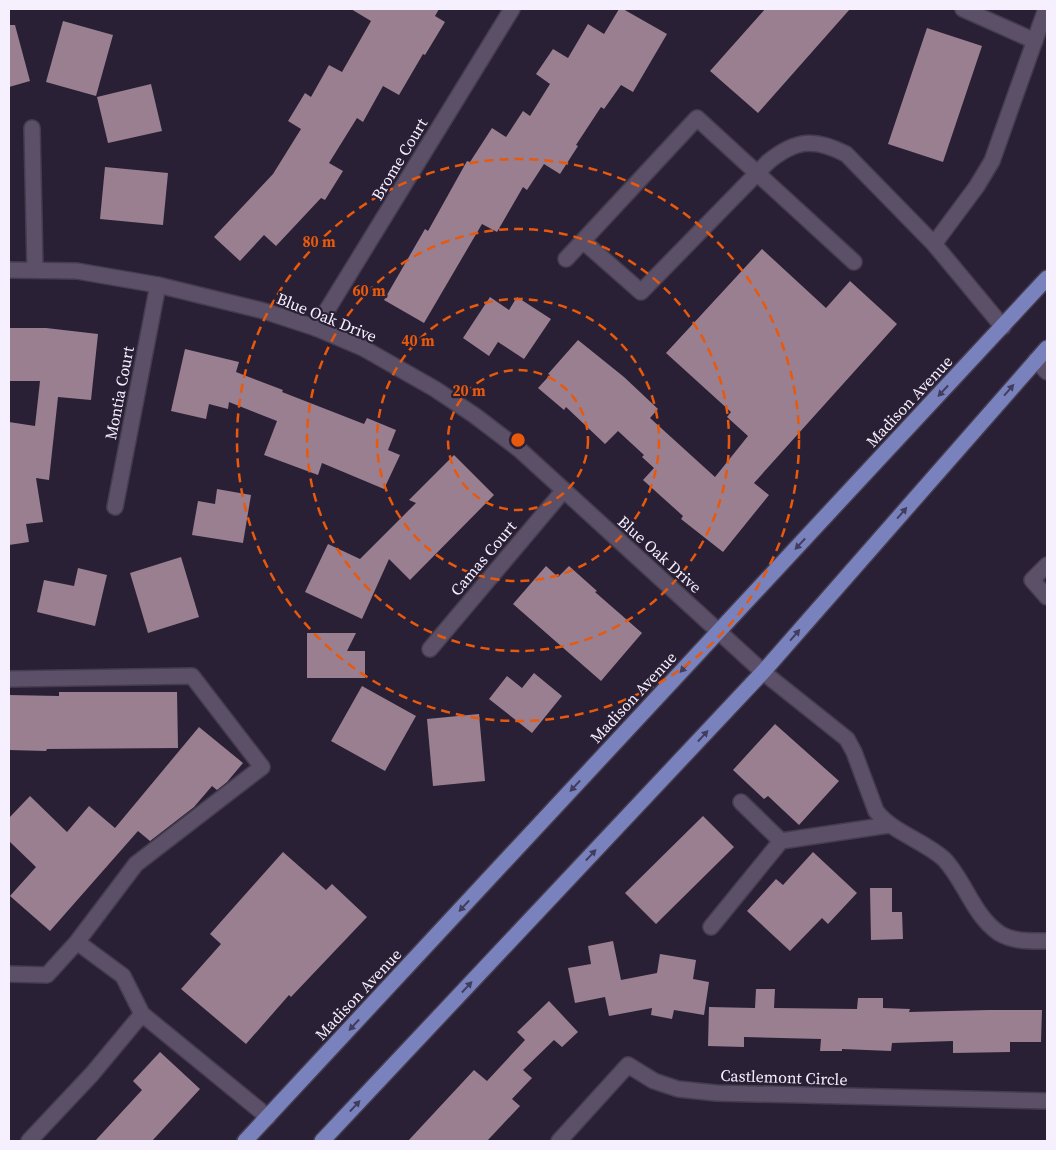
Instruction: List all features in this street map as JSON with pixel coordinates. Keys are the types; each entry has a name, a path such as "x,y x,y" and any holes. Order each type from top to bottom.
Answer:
{"main road":[{"name":"Madison Avenue","path":"245,1141 1047,278"},
{"path":"322,1141 763,672 1047,348"}],"street":[{"name":"Brome Court","path":"316,328 512,9"},
{"path":"963,9 1035,41"},
{"path":"934,244 977,186 992,160 1046,9"},
{"path":"566,259 697,118 854,262"},
{"path":"32,128 36,269"},
{"path":"583,240 641,292 757,173 780,152 794,145 812,143 830,146 846,154 934,244 1002,327"},
{"name":"Blue Oak Drive","path":"9,270 77,271 158,285 264,311 316,328 363,348 435,389 474,415 520,450 763,672 847,739 854,752 876,811 889,825"},
{"name":"Montia Court","path":"115,507 158,285"},
{"path":"1036,360 1047,372"},
{"name":"Camas Court","path":"430,650 564,490"},
{"path":"1047,566 1032,580 1047,597"},
{"path":"9,679 192,676 262,767 136,864 77,942 47,975 9,974"},
{"path":"741,802 781,842"},
{"path":"711,927 781,842 889,825 924,844 944,860 963,883 981,915 997,931 1006,937 1022,941 1047,941"},
{"path":"77,942 123,976 142,1014 268,1117"},
{"path":"29,1141 92,1074 142,1014"},
{"name":"Castlemont Circle","path":"559,1141 628,1065 654,1081 678,1089 716,1093 1047,1101"}],"building":[{"path":"351,9 439,9 435,16 445,22 425,55 423,54 399,95 383,86 363,122 357,118 329,163 343,171 325,200 321,198 276,246 264,235 240,261 214,237 273,174 301,129 288,121 305,93 311,97 329,65 342,72 371,21"},
{"path":"619,9 623,9 667,34 633,92 621,85 604,109 601,107 560,174 544,164 527,190 523,187 497,232 482,224 424,323 384,300 425,229 428,231 467,161 470,162 492,128 506,137 523,111 530,116 550,84 536,74 553,49 568,58 588,24 604,34"},
{"path":"765,9 850,9 758,113 710,71"},
{"path":"63,21 113,35 96,96 46,82"},
{"path":"9,25 15,25 30,81 9,87"},
{"path":"927,28 982,46 943,162 888,144"},
{"path":"151,84 162,131 108,143 97,97"},
{"path":"105,167 168,173 163,225 100,219"},
{"path":"762,249 826,308 850,281 897,324 754,483 769,495 723,552 681,519 683,516 643,480 654,468 642,457 644,455 618,431 605,444 566,407 564,410 538,388 578,340 624,377 658,409 650,418 715,477 748,436 727,417 731,412 666,353"},
{"path":"490,297 509,310 517,297 551,319 524,359 498,342 489,356 463,338"},
{"path":"9,328 46,328 98,334 91,400 58,397 49,480 36,478 43,522 26,524 29,542 9,545 9,422 35,426 40,381 9,381"},
{"path":"185,349 239,362 236,372 283,390 282,392 364,424 367,418 396,430 388,450 400,455 384,489 322,463 318,475 264,455 277,421 229,402 228,409 209,404 206,419 171,411"},
{"path":"454,455 494,495 410,580 389,559 362,619 305,592 328,544 360,559 416,503 409,500"},
{"path":"217,489 251,495 243,543 192,535 198,501 215,504"},
{"path":"181,557 199,617 148,633 130,573"},
{"path":"546,566 558,577 569,566 597,591 595,592 642,633 601,681 513,604"},
{"path":"78,568 107,575 95,626 37,612 44,580 74,586"},
{"path":"307,633 356,633 347,651 365,651 365,678 307,678"},
{"path":"534,673 562,696 532,733 489,699 507,676 522,688"},
{"path":"362,686 416,716 385,771 331,741"},
{"path":"59,692 177,692 178,748 9,750 9,695 59,696"},
{"path":"479,714 485,781 433,786 427,719"},
{"path":"775,724 839,781 799,825 768,796 764,799 733,770"},
{"path":"199,727 243,763 227,782 217,790 212,786 194,807 150,841 138,831 50,931 10,896 36,867 9,841 9,818 30,796 67,832 89,806 115,828"},
{"path":"703,816 734,847 656,924 625,893"},
{"path":"283,852 326,890 332,884 367,917 291,997 289,995 246,1044 181,989 221,944 210,934"},
{"path":"813,852 857,893 828,924 822,918 790,951 747,911 776,879 783,885"},
{"path":"870,888 892,888 892,912 902,912 903,939 871,940"},
{"path":"613,941 621,980 657,973 660,954 696,960 693,979 709,982 704,1015 674,1010 672,1019 651,1015 652,1008 609,1016 605,997 575,1003 568,968 591,964 588,946"},
{"path":"756,989 775,989 774,1008 857,1009 858,998 883,998 883,1008 910,1009 909,1012 1042,1010 1041,1042 1010,1042 1010,1052 953,1053 953,1041 892,1043 891,1051 842,1049 842,1051 820,1051 821,1039 744,1037 744,1047 708,1046 709,1007 755,1008"},
{"path":"549,1001 578,1032 562,1047 554,1040 523,1070 532,1078 512,1099 520,1106 487,1141 408,1141 474,1070 487,1081 525,1040 517,1032"},
{"path":"160,1052 200,1089 152,1141 95,1141 142,1090 133,1081"}]}
